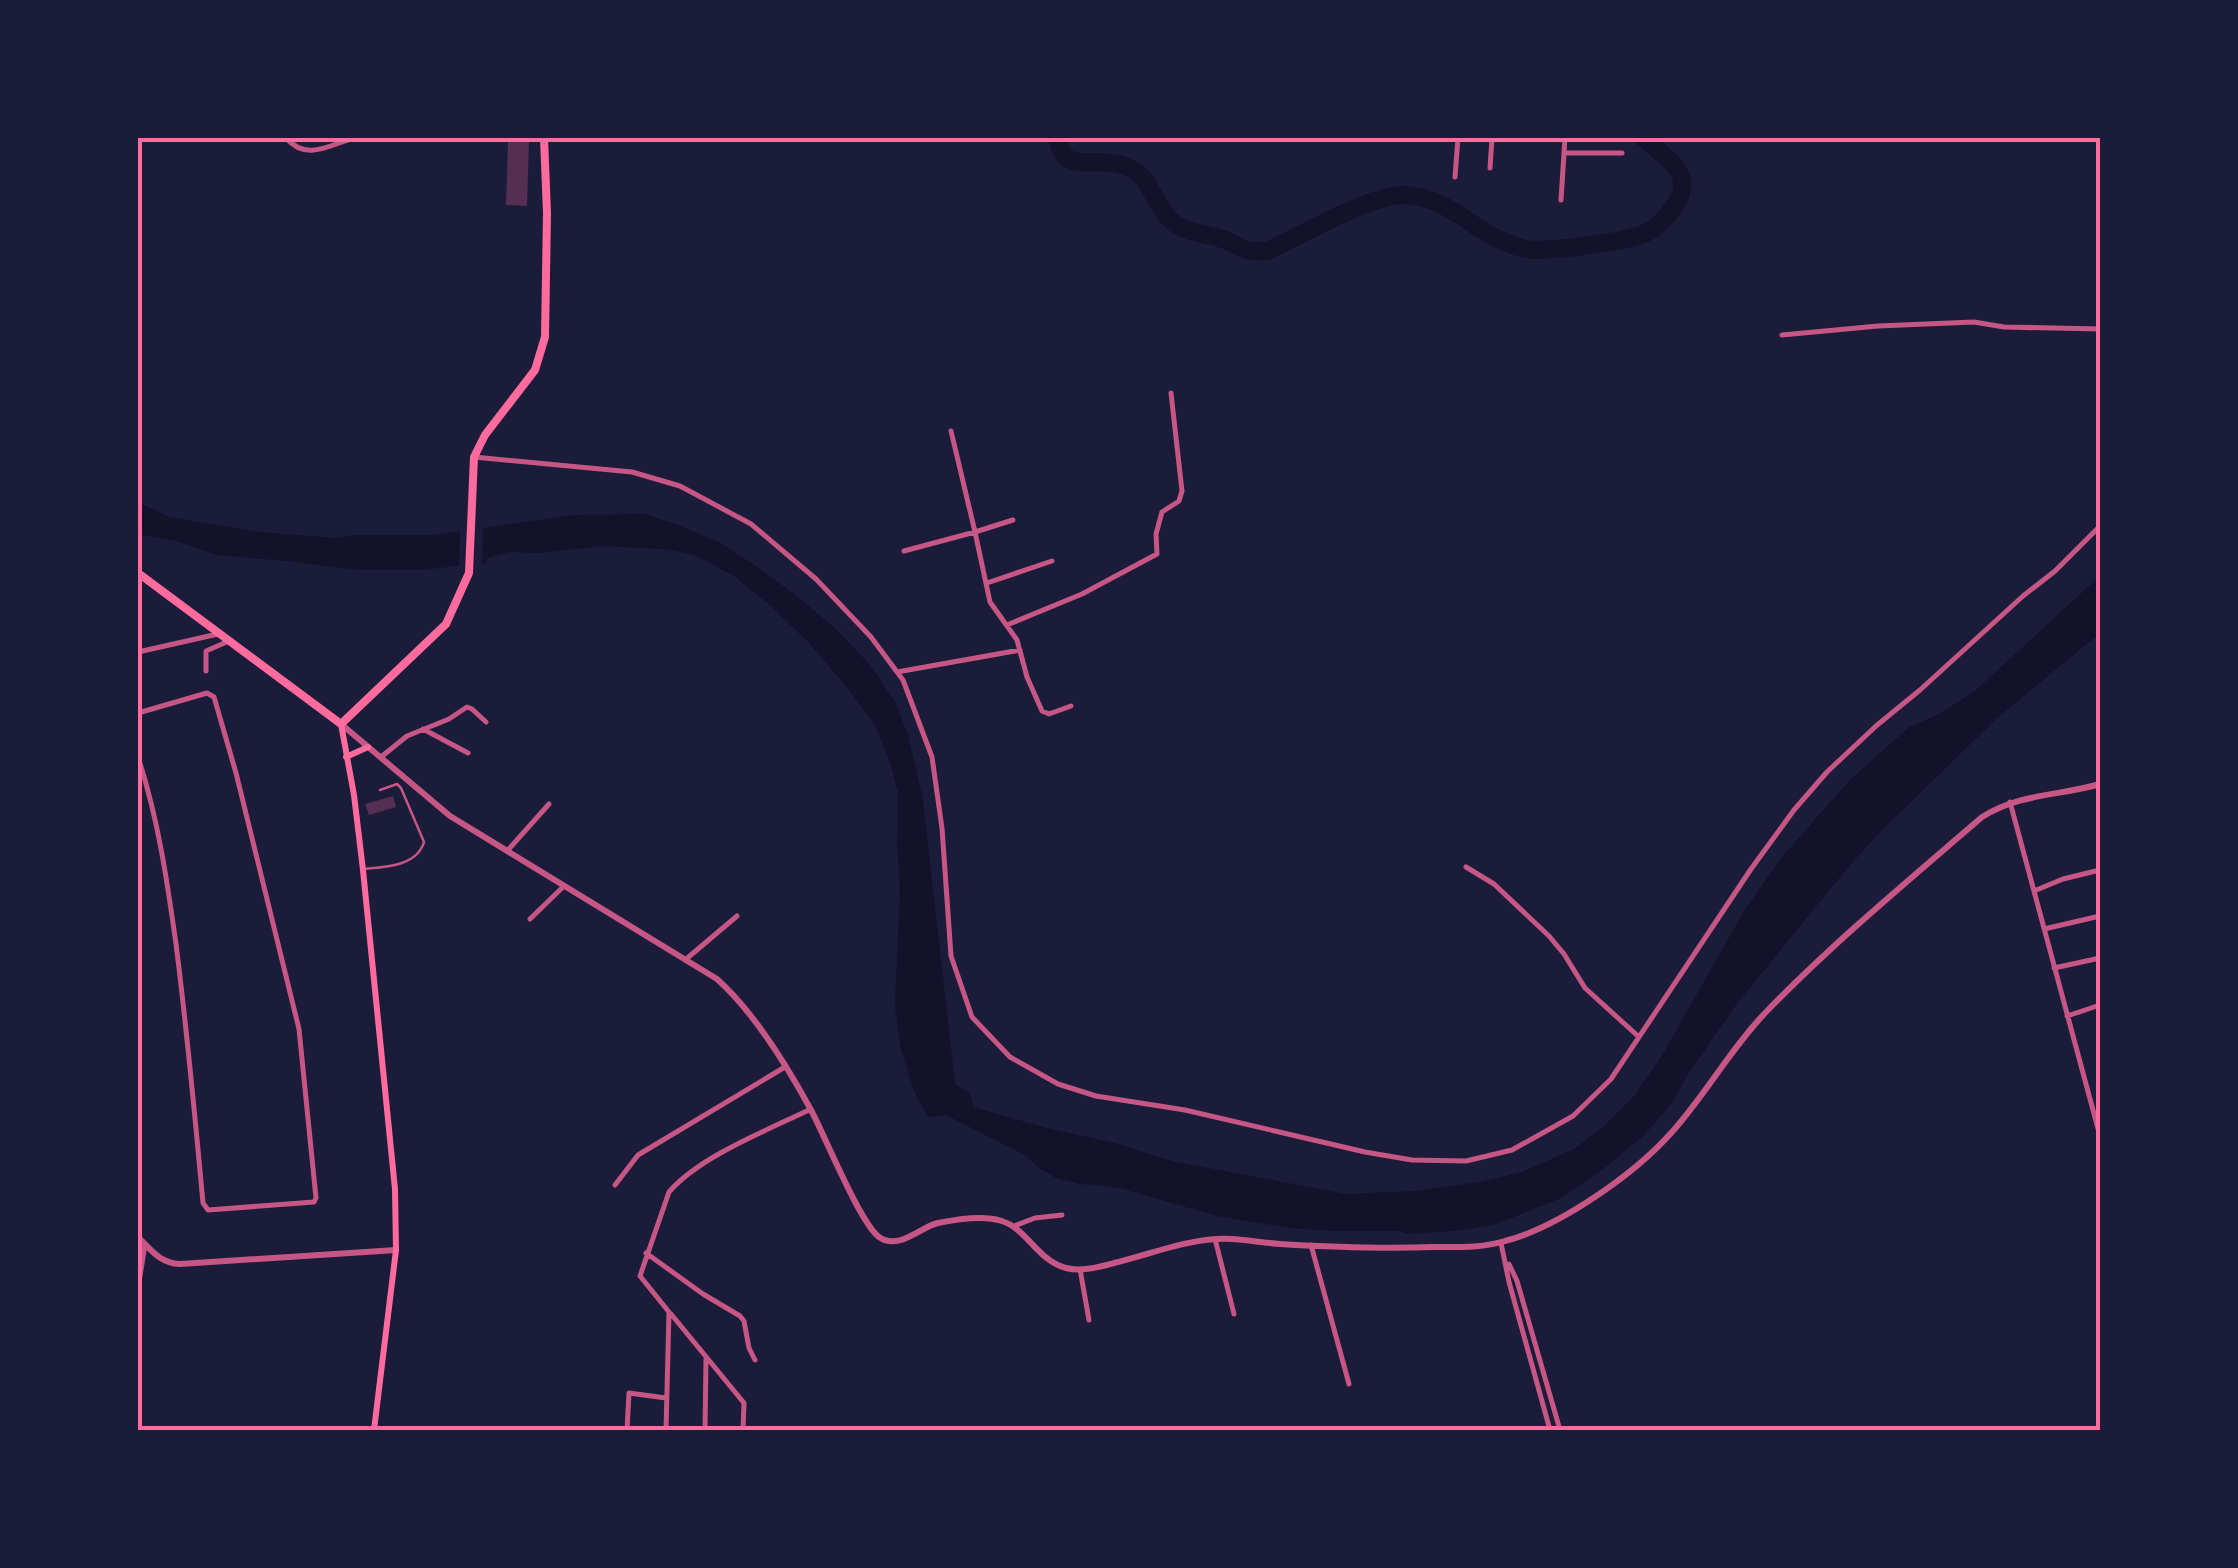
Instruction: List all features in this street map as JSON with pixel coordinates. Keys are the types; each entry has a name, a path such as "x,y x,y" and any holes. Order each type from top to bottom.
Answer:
{"main road":[{"path":"340,724 446,624 470,574 474,462 485,435 535,370 545,336 544,138"},
{"path":"138,573 340,724 354,796 395,1189 396,1250 374,1430"},
{"path":"346,757 368,747"}],"street":[{"path":"286,138 294,147 310,152 353,138"},
{"path":"1455,177 1458,138"},
{"path":"1490,168 1492,138"},
{"path":"1561,200 1565,138"},
{"path":"1564,154 1622,153"},
{"path":"1782,335 1974,322 2004,327 2100,329"},
{"path":"1007,625 1082,594 1158,554 1156,534 1162,512 1179,501 1182,491 1171,393"},
{"path":"951,431 990,602 1012,630 1042,711 1048,714 1071,706"},
{"path":"474,462 632,472 680,486 751,524 816,579 872,637 903,680 932,757 952,956 972,1017 1010,1057 1058,1084 1096,1096 1185,1110 1412,1160 1466,1161 1512,1150 1573,1116 1611,1079 1751,869 1827,772 2100,526"},
{"path":"904,550 1012,520"},
{"path":"986,583 1052,560"},
{"path":"138,652 220,634"},
{"path":"206,672 206,652 230,641"},
{"path":"897,672 1020,650"},
{"path":"138,714 208,692 214,697 298,1028 314,1202 208,1210 203,1203 189,1041 170,901 154,809 138,757"},
{"path":"381,757 407,736 467,707 486,722"},
{"path":"340,724 436,807 717,979 732,992 811,1109 876,1235 900,1242 937,1223 1001,1220 1014,1226 1056,1265 1071,1270 1096,1268 1215,1239 1311,1246 1463,1247 1501,1243 1534,1232 1570,1212 1651,1154 1674,1131 1740,1041 1828,950 1982,817 2010,802 2100,784"},
{"path":"422,729 468,753"},
{"path":"2010,802 2100,1133"},
{"path":"507,851 548,804"},
{"path":"1466,868 1494,884 1549,936 1586,988 1638,1038"},
{"path":"2034,891 2063,878 2100,870"},
{"path":"530,919 564,886"},
{"path":"685,960 736,916"},
{"path":"2044,929 2100,916"},
{"path":"2054,968 2100,958"},
{"path":"2067,1016 2100,1005"},
{"path":"615,1185 638,1155 785,1067"},
{"path":"743,1430 744,1403 640,1276 669,1192 678,1180 718,1155 811,1109"},
{"path":"1014,1226 1035,1218 1062,1215"},
{"path":"138,1237 167,1263 180,1264 396,1250"},
{"path":"1215,1239 1234,1314"},
{"path":"1501,1243 1517,1280 1560,1430"},
{"path":"138,1288 146,1245"},
{"path":"1311,1246 1349,1384"},
{"path":"646,1253 740,1316 755,1360"},
{"path":"1506,1257 1509,1282 1550,1430"},
{"path":"1080,1269 1090,1320"},
{"path":"666,1430 669,1312"},
{"path":"704,1430 706,1358"},
{"path":"627,1430 629,1393 666,1398"}],"lane":[{"path":"362,870 406,862 423,848 424,842 401,788 397,784 380,790"}],"shaded area":[{"path":"138,502 169,517 260,532 335,538 435,535 575,515 644,514 721,543 797,596 838,631 870,665 895,702 908,735 923,800 955,1084 970,1093 973,1107 1172,1161 1346,1194 1480,1182 1519,1173 1574,1149 1635,1095 1663,1054 1744,911 1782,857 1849,781 1908,728 1975,691 2100,576 2100,633 1996,719 1881,831 1738,1002 1672,1103 1643,1136 1602,1170 1561,1198 1496,1224 1408,1234 1331,1231 1217,1216 1123,1189 1056,1178 1023,1154 946,1115 928,1117 914,1091 900,1046 895,1006 900,887 898,792 889,759 875,725 850,691 809,643 734,576 695,555 665,549 601,546 540,553 509,552 487,558 486,563 420,570 358,570 217,555 138,534"}],"pier":[{"path":"483,524 482,569 459,571 460,527"}],"building":[{"path":"508,141 529,141 527,206 506,205"},
{"path":"393,796 396,807 369,815 365,804"}],"waterway":[{"path":"1058,138 1060,149 1071,160 1113,163 1135,171 1178,225 1258,251 1268,251 1372,202 1402,195 1432,201 1492,236 1527,249 1576,247 1638,236 1666,217 1682,188 1682,179 1673,164 1644,138"}]}
